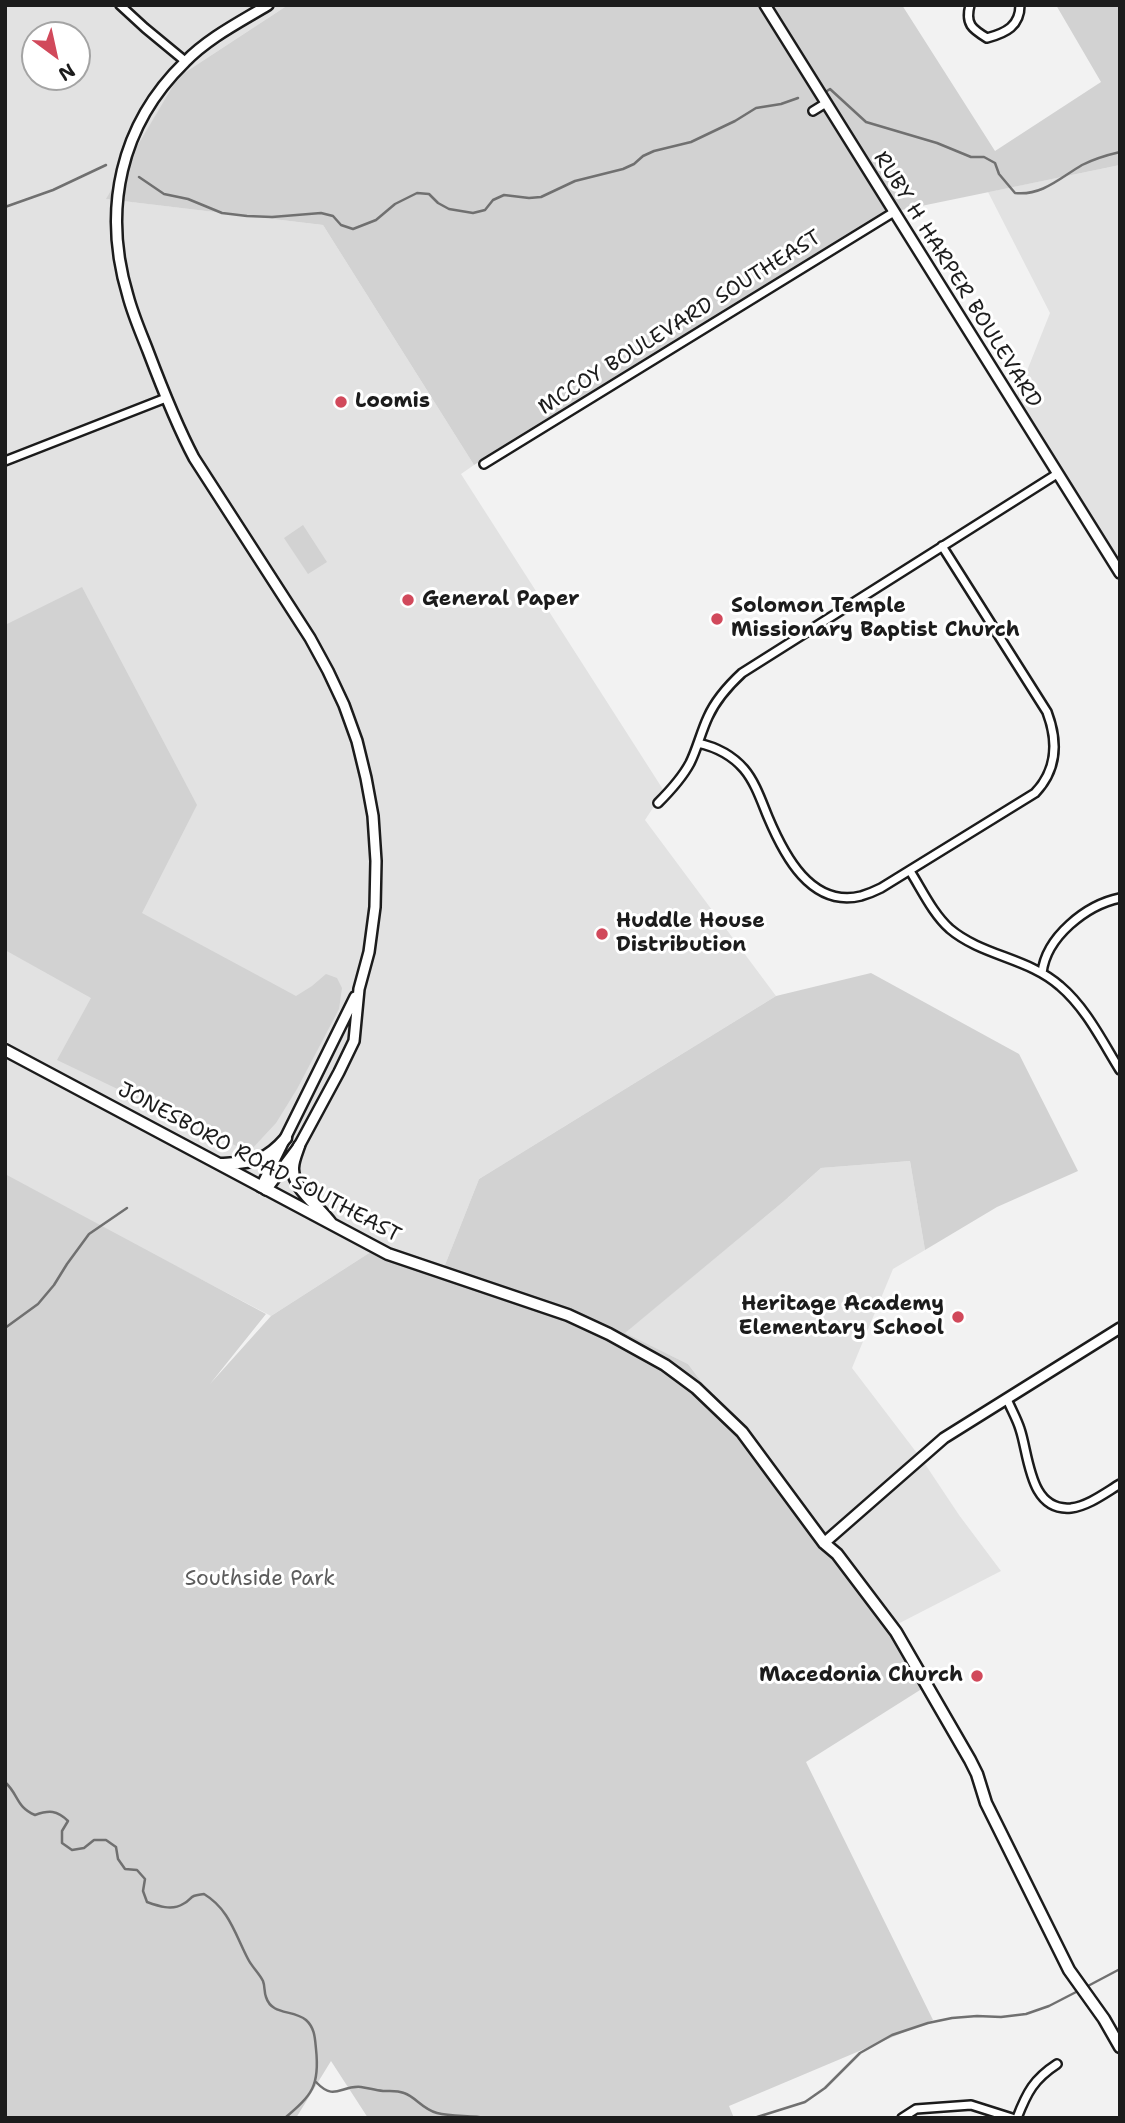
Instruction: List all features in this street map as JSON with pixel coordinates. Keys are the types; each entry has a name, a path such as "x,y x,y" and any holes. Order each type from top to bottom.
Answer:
{"main road":[{"name":"JONESBORO ROAD SOUTHEAST","path":"5,1050 388,1255 568,1315 665,1365 696,1388 742,1432 824,1543 837,1554 888,1621 970,1759 986,1803 1069,1970 1104,2019 1120,2047"},
{"path":"219,1164 256,1161 273,1153 286,1139"},
{"path":"299,1146 293,1168 299,1189 319,1207 333,1226"}],"street":[{"path":"120,5 185,61"},
{"path":"263,1188 299,1146 354,1041 359,989 369,952 375,907 373,816 357,741 328,671 310,638 194,458 180,431 128,296 117,247 115,220 120,176 131,140 151,103 185,61 268,5"},
{"name":"RUBY H HARPER BOULEVARD","path":"765,5 1120,573"},
{"path":"970,5 968,16 973,30 987,38 1002,34 1013,27 1020,16 1020,5"},
{"path":"813,111 826,103"},
{"name":"MCCOY BOULEVARD SOUTHEAST","path":"484,464 894,212"},
{"path":"5,461 166,398"},
{"path":"659,803 684,774 716,702 742,673 1057,474"},
{"path":"698,743 724,752 745,770 791,862 801,876 818,890 833,897 862,896 881,888 1035,793 1048,776 1055,751 1054,731 1047,712 942,546"},
{"path":"910,871 931,906 953,931 969,941 1042,973 1060,985 1077,1003 1120,1070"},
{"path":"1042,973 1048,950 1064,930 1105,902 1120,898"},
{"path":"263,1188 359,989"},
{"path":"304,1101 319,1109"},
{"path":"824,1543 933,1445 1120,1328"},
{"path":"1007,1399 1020,1428 1038,1492 1044,1498 1052,1504 1069,1508 1091,1501 1120,1484"},
{"path":"902,2118 916,2109 971,2105 1014,2118 1033,2084 1058,2064"}],"shaded area":[{"path":"5,5 288,5 178,77 107,199 323,225 474,465 461,474 664,791 645,820 776,996 479,1179 441,1275 380,1246 271,1316 5,1177"},
{"path":"1120,165 1120,581 1013,406 1050,313 988,192"},
{"path":"910,1161 925,1250 893,1269 852,1368 923,1461 1001,1571 888,1629 688,1364 624,1333 821,1168"}],"green space":[{"path":"288,5 902,5 995,151 1101,82 1056,5 1120,5 1120,165 897,211 474,465 323,225 106,199 178,77"},
{"path":"303,525 327,562 308,574 284,538"},
{"path":"82,587 197,805 142,913 296,996 326,974 337,978 342,988 339,1009 297,1089 276,1123 249,1152 57,1060 91,998 5,950 5,625"},
{"name":"Southside Park","path":"871,973 1019,1054 1078,1171 997,1207 925,1250 910,1161 821,1168 625,1333 688,1364 928,1685 806,1762 933,2020 729,2106 734,2118 368,2118 331,2061 296,2118 5,2118 5,1174 266,1314 210,1384 271,1316 380,1246 441,1275 479,1179 776,996"}],"waterway":[{"path":"827,91 830,89 866,122 937,143 971,157 984,157 995,163 999,174 1015,193 1042,189 1082,165 1120,152"},
{"path":"139,177 164,194 188,199 222,213 272,217 321,213 333,216 341,225 353,229 376,220 395,204 417,193 429,194 449,209 473,213 485,210 493,200 504,195 541,197 575,181 623,169 654,151 691,142 756,108 798,98"},
{"path":"5,207 53,190 106,165"},
{"path":"5,1328 38,1304 89,1234 127,1208"},
{"path":"5,1782 29,1812 35,1815 53,1812 68,1821 62,1831 62,1843 72,1850 84,1848 94,1840 106,1840 116,1847 118,1859 125,1869 137,1870 145,1879 143,1891 147,1902 174,1907 193,1896 204,1894 220,1907 263,1981 269,2003 278,2010 306,2020 313,2030 317,2062 315,2081 308,2096 285,2118"},
{"path":"1086,1987 1120,1969"},
{"path":"754,2118 805,2102 825,2088 860,2053 892,2035 952,2018 1026,2014 1080,1990"},
{"path":"316,2082 333,2092 354,2087 399,2091 437,2113 486,2118"}],"place":[{"name":"Loomis","path":"341,402"},
{"name":"General Paper","path":"408,600"},
{"name":"Solomon Temple Missionary Baptist Church","path":"717,619"},
{"name":"Huddle House Distribution","path":"602,934"},
{"name":"Heritage Academy Elementary School","path":"958,1317"},
{"name":"Macedonia Church","path":"977,1676"}]}
